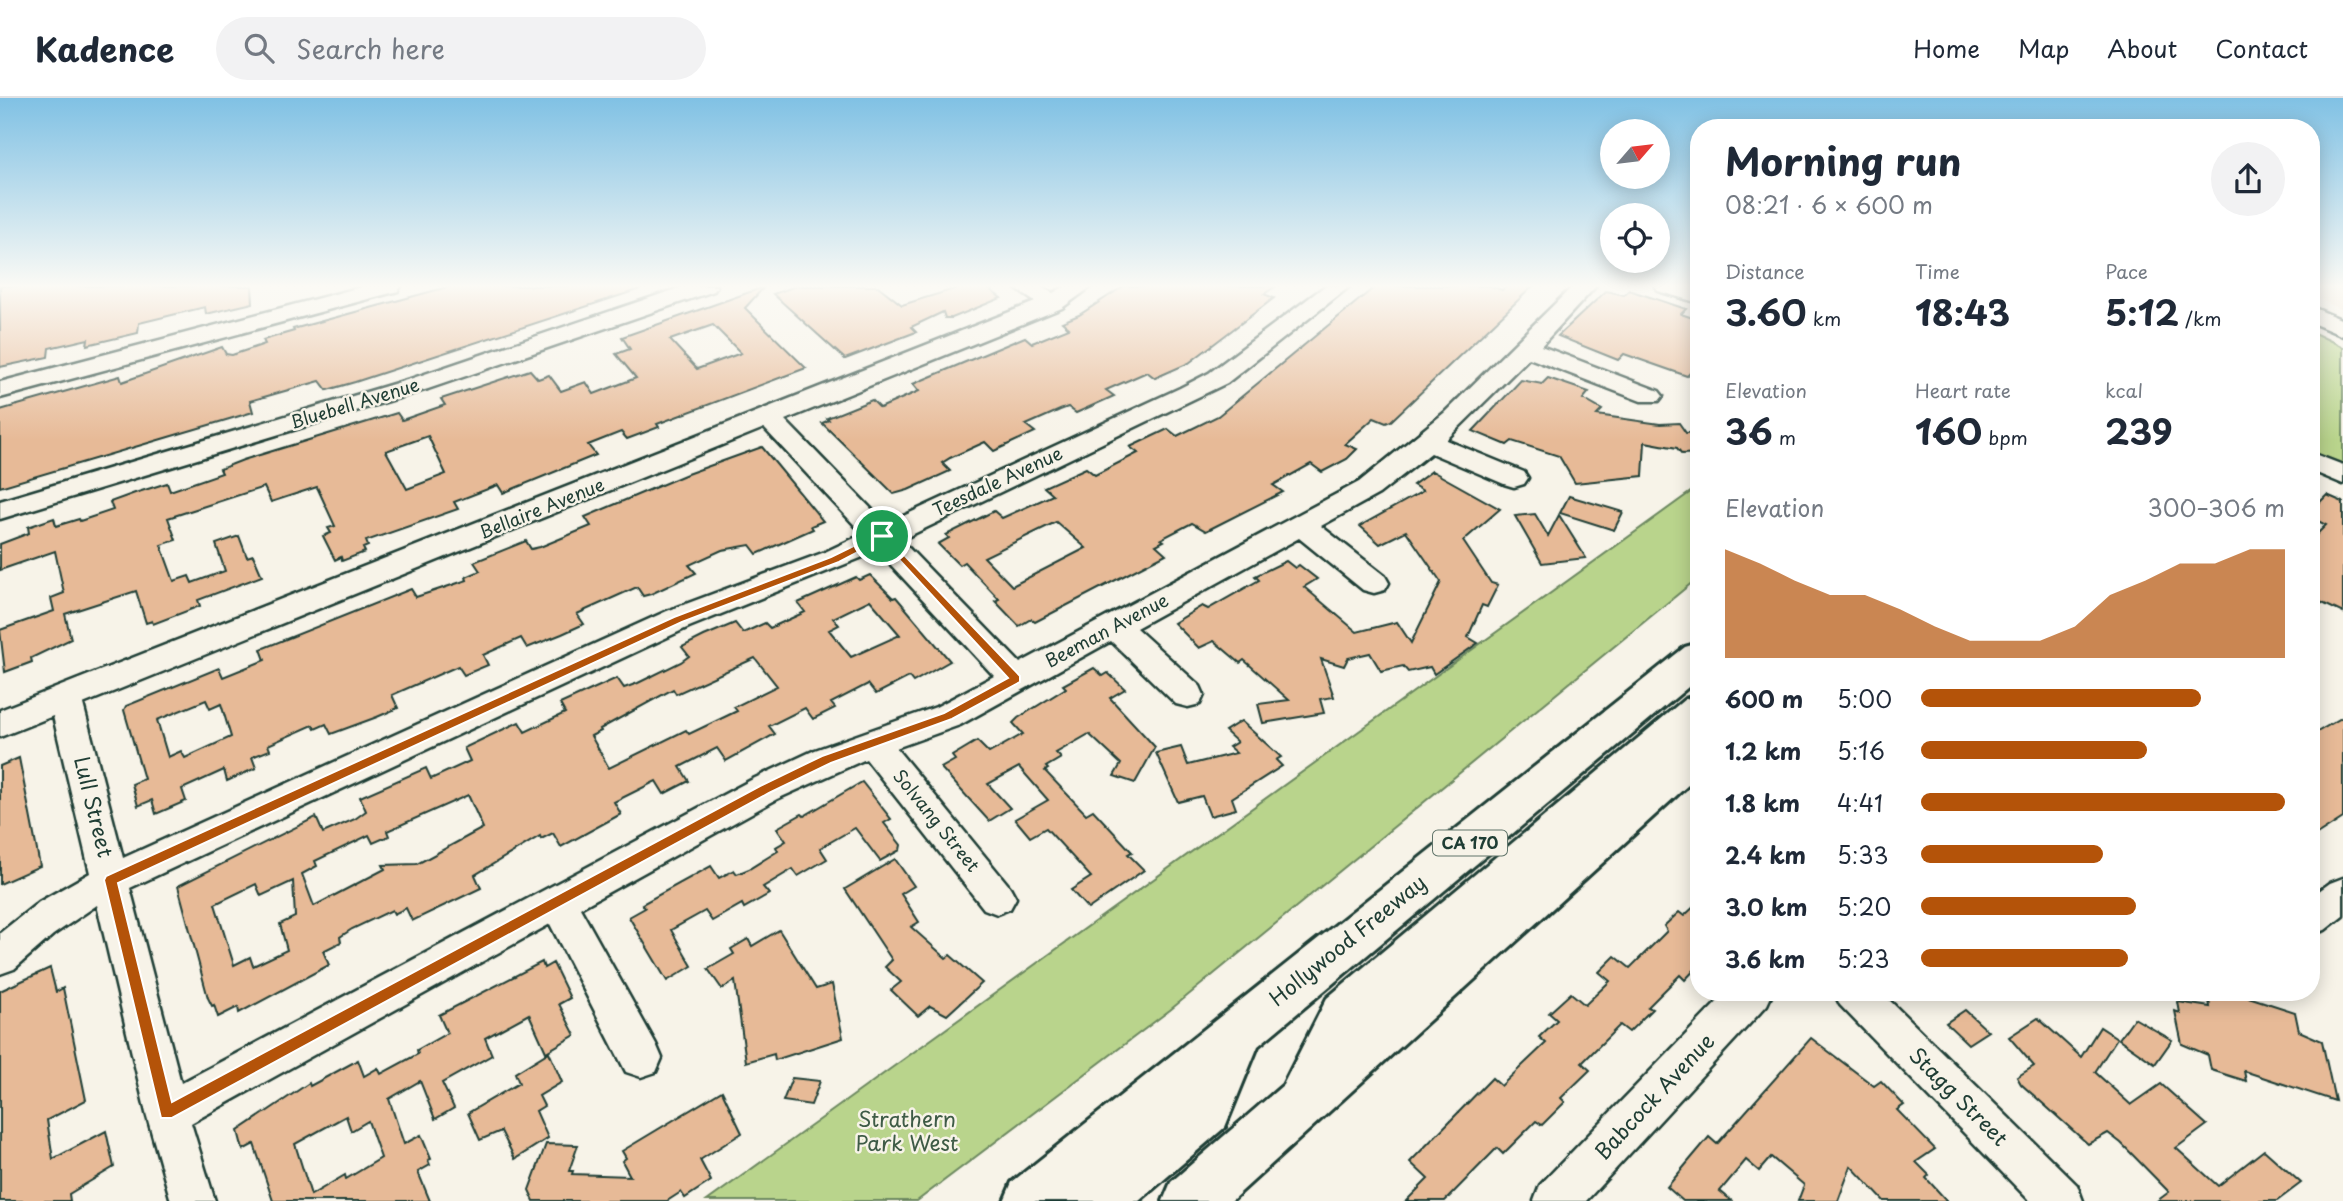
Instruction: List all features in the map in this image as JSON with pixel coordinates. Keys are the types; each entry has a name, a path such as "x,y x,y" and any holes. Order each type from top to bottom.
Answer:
{"highway":[{"name":"Hollywood Freeway","path":"1031,1201 1690,664"},
{"path":"1300,1105 1344,1014 1690,718"},
{"path":"1190,1201 1690,759"},
{"path":"1097,1201 1207,1109 1241,1028"}],"street":[{"path":"0,390 195,337"},
{"name":"Bluebell Avenue","path":"0,510 419,384 554,337"},
{"name":"Bellaire Avenue","path":"0,724 969,337"},
{"name":"Teesdale Avenue","path":"0,957 38,922 66,902 111,880 678,619 835,559 1218,379 1271,337"},
{"name":"Beeman Avenue","path":"167,1113 765,789 827,759 948,716 1368,488 1398,467 1535,337"},
{"path":"1525,348 1650,396"},
{"path":"769,418 1016,679"},
{"path":"1426,441 1514,478"},
{"path":"2320,465 2343,475"},
{"path":"1301,525 1374,583"},
{"path":"1115,627 1188,695"},
{"name":"Lull Street","path":"65,698 167,1113 193,1201"},
{"name":"Solvang Street","path":"874,744 997,898"},
{"path":"2320,912 2343,894"},
{"path":"558,903 641,1058"},
{"name":"Babcock Avenue","path":"1556,1201 1745,1001"},
{"name":"Stagg Street","path":"1863,1001 2061,1201"}],"green space":[{"path":"2320,337 2343,347 2343,469 2320,456"},
{"name":"Strathern Park West","path":"1690,492 1690,584 1170,1010 917,1201 707,1201"}],"building":[{"path":"0,337 119,337 87,345 88,339 49,348 48,357 0,367"},
{"path":"272,337 491,337 327,390 320,381 250,401 253,412 0,487 0,410 120,376 122,382 222,347 226,354 232,355 265,344 263,340"},
{"path":"622,337 677,337 670,340 697,369 741,353 725,337 775,337 806,368 657,424 659,427 627,439 621,432 588,445 596,455 503,493 498,485 454,502 458,509 366,541 368,546 363,548 365,552 342,561 341,557 335,560 323,536 331,533 328,528 335,526 317,487 271,502 264,487 168,518 176,540 161,545 174,581 189,576 192,583 225,571 216,544 239,536 247,557 253,555 262,576 198,600 200,606 153,624 152,621 146,623 136,591 65,614 71,639 31,658 32,662 5,672 0,630 54,611 51,598 64,593 55,551 0,570 0,544 29,533 28,527 54,518 56,526 79,519 80,521 113,510 110,502 135,493 167,483 170,491 222,473 220,469 243,460 397,413 402,420 445,405 441,399 530,370 538,379 549,375 561,391 586,382 594,394 636,378 616,354 630,349","holes":["428,436 446,474 407,489 386,451"]},
{"path":"821,337 902,337 845,359"},
{"path":"1024,337 1032,343 1046,337 1222,337 1189,363 1155,378 1147,372 1106,390 1114,396 1076,413 1068,407 1026,425 1035,432 994,451 985,442 942,463 950,471 894,494 822,423 829,420 827,418 872,400 880,408 919,391 913,384"},
{"path":"1313,337 1479,337 1391,421 1386,423 1374,418 1345,444 1357,449 1347,459 1322,472 1311,464 1273,485 1283,492 1206,531 1192,523 1161,539 1164,541 1156,545 1166,554 1035,622 1031,619 1019,626 995,601 999,599 964,562 959,565 938,544 949,538 946,535 994,511 1002,518 1053,495 1044,487 1086,468 1095,475 1138,453 1130,447 1168,429 1177,436 1218,416","holes":["1056,522 1086,548 1012,586 984,557"]},
{"path":"1562,337 1690,337 1690,373 1687,376 1624,354 1618,360"},
{"path":"1548,378 1589,392 1583,399 1602,410 1597,415 1660,424 1679,423 1686,433 1690,433 1690,454 1682,454 1677,448 1645,442 1643,476 1575,483 1559,456 1512,441 1507,445 1473,431 1521,380 1542,384"},
{"path":"762,447 823,521 811,526 813,529 757,554 750,545 722,550 689,565 696,573 651,594 643,596 637,587 577,614 584,624 562,634 527,648 521,638 483,655 488,665 464,675 458,666 392,695 398,708 377,717 331,734 326,724 315,729 313,725 268,745 270,750 252,757 256,768 227,781 224,770 182,789 186,801 156,814 152,800 138,806 132,784 144,779 124,710 126,706 219,668 223,677 265,660 261,649 411,589 416,597 467,580 466,577 480,571 474,562 526,541 531,549 540,547 591,526 585,517 687,474","holes":["206,700 210,709 221,704 231,737 185,758 181,751 168,757 157,720"]},
{"path":"1432,471 1500,509 1463,541 1491,583 1498,585 1487,607 1482,605 1468,637 1478,643 1434,674 1430,667 1408,672 1403,666 1381,671 1370,653 1348,658 1344,666 1321,659 1334,697 1320,699 1324,713 1263,723 1258,704 1289,700 1244,660 1240,663 1214,641 1199,648 1174,623 1202,606 1208,609 1259,580 1255,576 1286,561 1295,568 1299,565 1317,579 1304,587 1357,632 1397,622 1411,643 1441,582 1406,531 1380,544 1360,526 1423,491 1413,485"},
{"path":"2327,495 2343,502 2343,613 2320,602 2320,531 2326,525 2320,522 2320,502"},
{"path":"1569,496 1623,512 1614,530 1560,513"},
{"path":"1535,514 1548,536 1559,515 1586,558 1542,563 1515,516"},
{"path":"870,575 893,598 896,597 950,661 913,682 909,677 876,694 868,684 831,703 835,708 813,719 805,708 769,726 775,734 726,761 717,748 680,767 689,781 664,794 656,781 614,802 621,814 561,847 553,833 541,839 540,836 475,875 481,888 412,921 406,908 394,914 392,910 352,929 340,937 341,942 323,951 329,965 239,1013 238,1007 218,1017 208,998 178,886 316,817 323,833 355,819 366,811 360,797 426,768 431,779 470,761 464,748 519,722 525,732 565,713 560,704 617,678 624,688 638,683 681,662 689,656 682,647 704,636 735,623 743,633 765,623 770,628 805,612 798,603 856,577 859,580","holes":["870,600 900,635 851,657 829,630 839,625 833,618","755,658 777,686 734,707 737,711 689,734 686,730 609,768 591,736 673,689 676,694","468,795 483,828 417,864 383,865 385,869 314,906 302,874 317,866 315,861 369,835 373,843 389,836 387,831","293,881 295,917 280,924 287,950 253,966 250,957 234,965 215,904 256,884 261,896"]},
{"path":"1094,668 1103,676 1108,673 1125,689 1110,698 1155,747 1135,783 1114,776 1121,764 1089,734 1056,753 1061,758 1046,767 1048,769 1045,771 1086,814 1093,810 1132,852 1128,854 1144,870 1088,909 1071,890 1091,877 1046,828 1030,837 1015,819 1048,800 1019,767 988,784 1010,808 989,821 941,768 955,760 952,756 977,741 989,753 1023,734 1013,723 1018,718 1066,688 1063,685"},
{"path":"2343,717 2343,818 2320,833 2320,730"},
{"path":"1241,721 1281,757 1276,760 1282,766 1232,798 1236,809 1210,816 1202,796 1178,802 1156,753 1181,747 1188,765 1236,753 1229,747 1237,742 1225,731"},
{"path":"19,758 40,866 0,884 0,766"},
{"path":"862,782 891,819 884,823 901,845 900,850 880,861 855,828 820,848 827,859 798,876 793,869 763,887 769,894 744,908 742,904 712,921 705,911 671,930 692,966 667,981 629,917 645,908 642,904 711,866 719,878 734,870 737,874 749,869 778,851 776,847 786,841 777,828 802,814 804,816"},
{"path":"895,859 914,886 901,894 919,922 911,927 946,958 950,955 982,983 947,1015 930,1006 918,1016 891,990 901,982 885,967 892,960 845,889"},
{"path":"1690,910 1690,975 1685,980 1680,975 1648,1007 1652,1009 1629,1032 1620,1025 1582,1063 1590,1070 1561,1098 1565,1102 1542,1125 1536,1121 1503,1154 1497,1148 1445,1201 1406,1201 1428,1179 1410,1162 1492,1078 1501,1086 1546,1043 1539,1037 1557,1020 1549,1013 1571,993 1585,1005 1610,981 1599,972 1615,956 1630,968 1667,931 1664,926 1679,912 1684,916"},
{"path":"779,930 816,989 832,984 843,1038 775,1060 774,1054 746,1062 735,981 722,989 708,969 734,954 731,949 748,939 752,946"},
{"path":"542,962 544,968 553,963 570,998 559,1004 575,1035 546,1052 529,1014 485,1038 492,1055 442,1083 454,1108 435,1119 420,1081 389,1099 404,1144 421,1135 431,1159 428,1160 430,1165 418,1172 430,1201 273,1201 254,1144 243,1150 238,1131 309,1083 310,1086 358,1060 364,1076 378,1068 381,1074 418,1054 417,1050 447,1033 439,1015","holes":["346,1116 351,1131 368,1121 381,1158 346,1179 345,1175 311,1195 295,1144"]},
{"path":"50,968 56,992 63,988 86,1100 47,1120 53,1159 106,1131 114,1167 69,1194 70,1201 0,1201 0,991"},
{"path":"2209,1001 2261,1001 2295,1012 2299,1031 2322,1041 2335,1101 2244,1071 2246,1081 2211,1070 2208,1055 2182,1044 2175,1011 2180,1013 2178,1002 2210,1007"},
{"path":"1965,1010 1988,1031 1968,1044 1946,1023"},
{"path":"2038,1018 2081,1057 2100,1027 2117,1038 2095,1072 2131,1105 2161,1084 2207,1125 2176,1148 2218,1186 2264,1150 2301,1183 2277,1201 2157,1201 2169,1192 2121,1143 2108,1133 2088,1144 2021,1084 2017,1077 2034,1066 2009,1037"},
{"path":"2134,1018 2172,1040 2155,1064 2119,1039"},
{"path":"1811,1038 1874,1086 1881,1081 1904,1105 1897,1110 1935,1149 1916,1162 1929,1175 1926,1178 1947,1201 1884,1201 1851,1166 1838,1201 1798,1201 1804,1185 1771,1157 1759,1171 1746,1160 1720,1191 1732,1201 1683,1201 1667,1187 1709,1137 1717,1144"},
{"path":"549,1052 562,1082 539,1096 544,1106 536,1111 548,1138 515,1159 501,1131 480,1140 468,1113 519,1083 515,1073"},
{"path":"792,1078 820,1081 811,1105 783,1101"},
{"path":"722,1091 742,1133 700,1160 711,1181 685,1198 681,1192 667,1201 534,1201 529,1190 546,1144 578,1145 569,1171 573,1171 572,1174 630,1176 622,1161 626,1158 622,1151"}],"route":[{"path":"882,536 1016,679 948,716 827,759 765,789 167,1113 111,880 678,619 835,559 882,536"}]}
